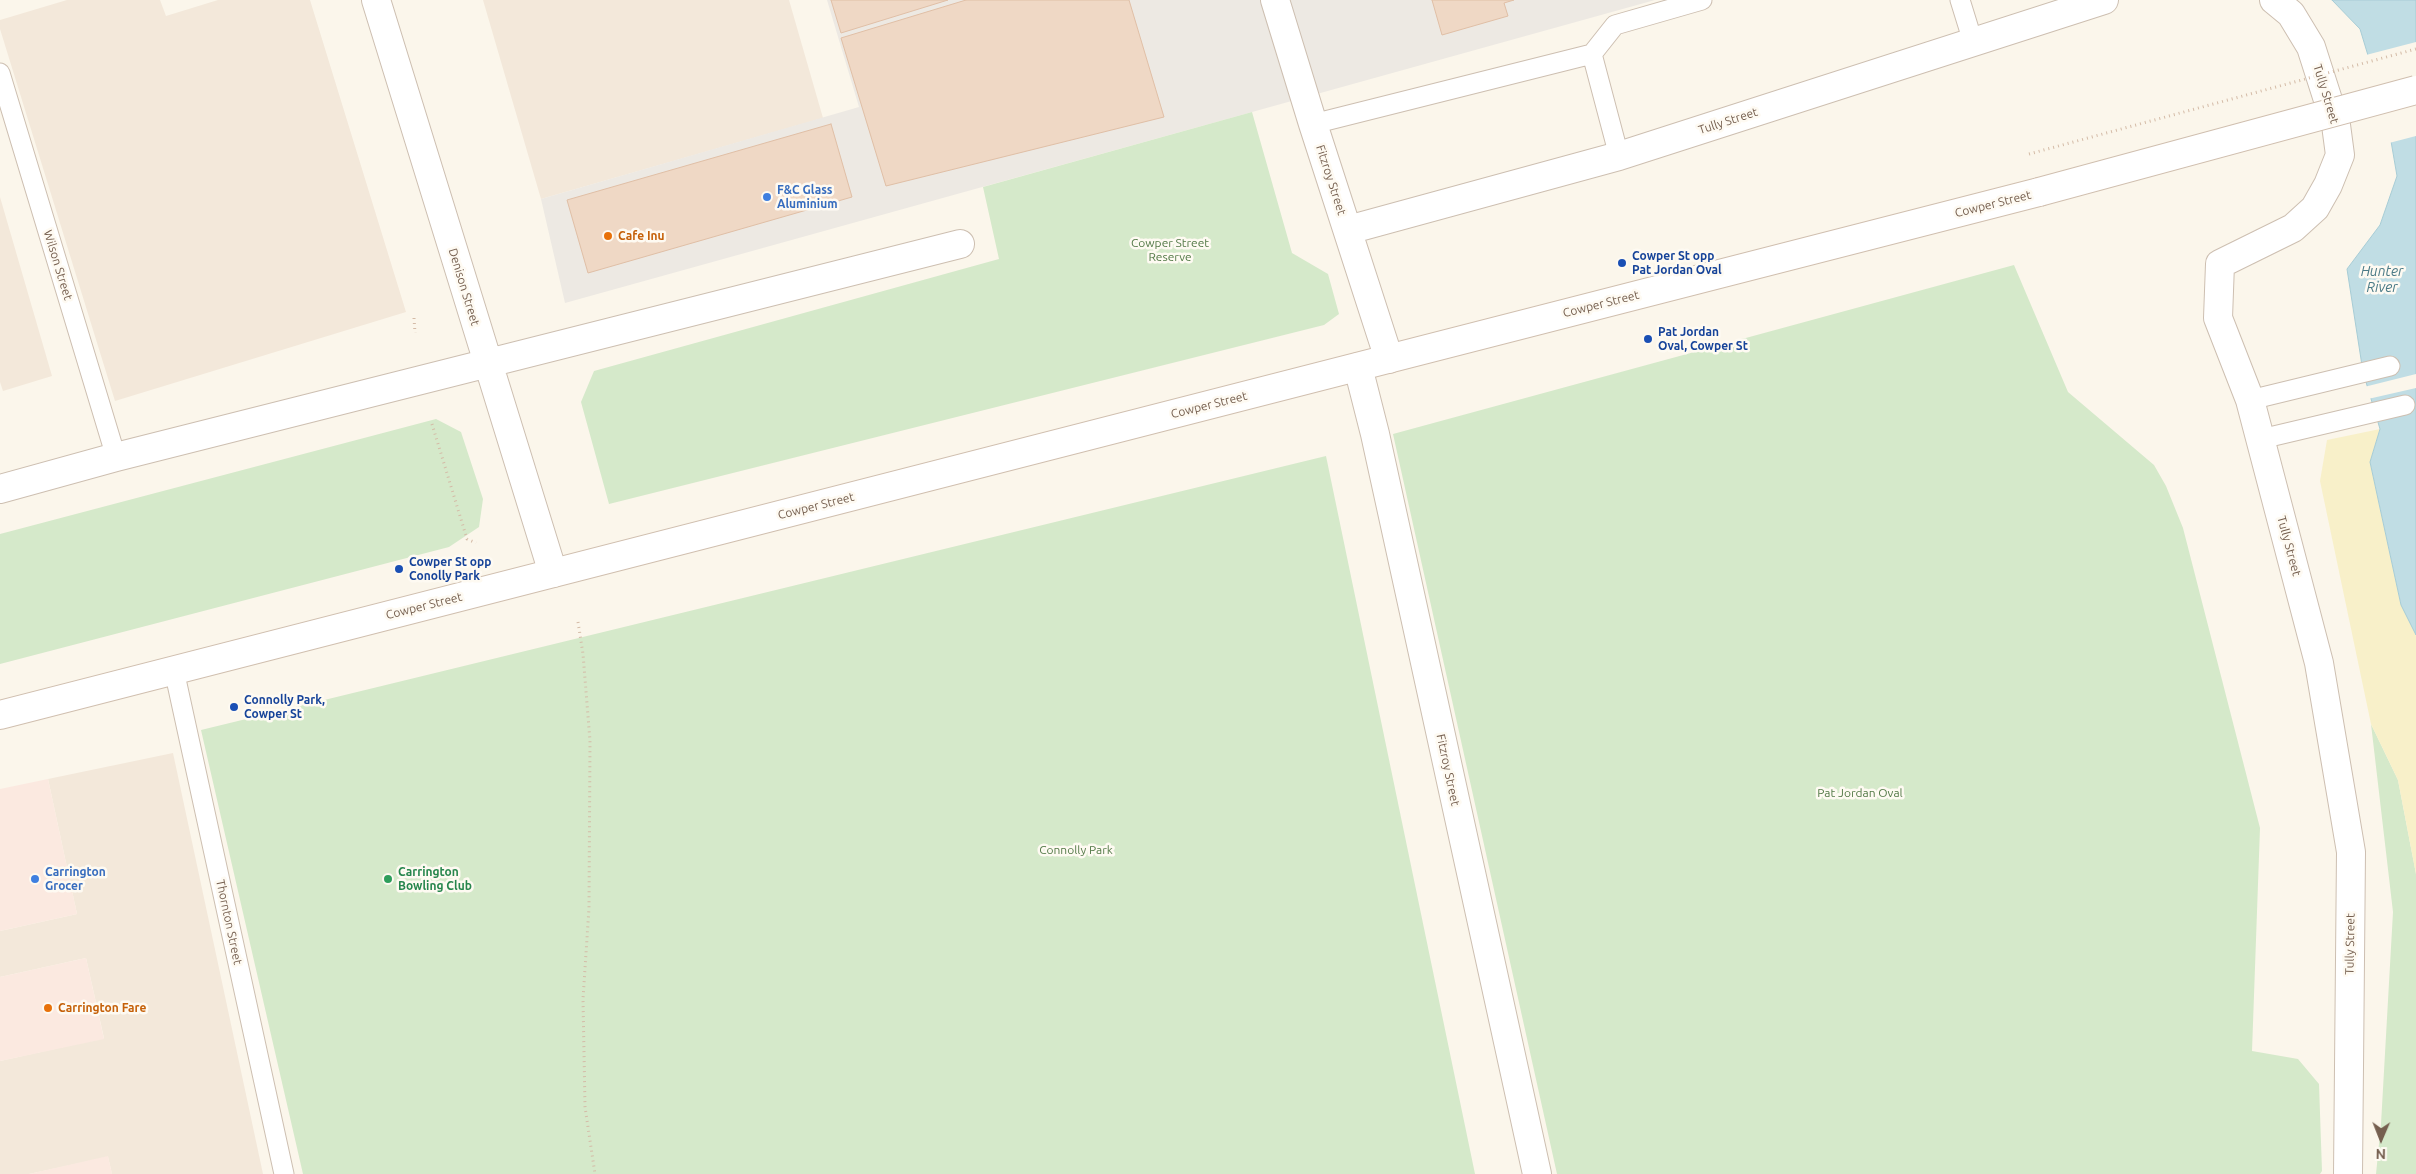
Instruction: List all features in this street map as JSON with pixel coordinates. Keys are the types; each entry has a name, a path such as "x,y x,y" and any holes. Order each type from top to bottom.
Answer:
{"street":[{"name":"Denison Street","path":"376,0 552,573"},
{"name":"Fitzroy Street","path":"1275,0 1313,124 1390,359"},
{"name":"Tully Street","path":"1348,230 1618,156 2104,0"},
{"name":"Tully Street","path":"2274,0 2291,14 2311,46 2336,125 2340,155 2328,185 2315,208 2293,228 2220,264 2218,318 2250,400 2320,663 2351,852 2348,1174"},
{"name":"Cowper Street","path":"0,715 2039,192 2416,90"},
{"path":"0,490 116,457 960,244"},
{"name":"Fitzroy Street","path":"1358,366 1375,434 1536,1174"}],"lane":[{"path":"1313,124 1592,54 1615,25 1702,0"},
{"path":"1960,0 1973,42"},
{"path":"1592,54 1618,156"},
{"name":"Wilson Street","path":"0,73 116,457"},
{"path":"2250,400 2390,366"},
{"path":"2261,439 2405,405"},
{"name":"Thornton Street","path":"174,670 284,1174"}],"path":[{"path":"2029,154 2416,49"},
{"path":"414,318 415,333"},
{"path":"432,424 467,539 476,543"},
{"path":"578,622 583,654 590,741 589,908 583,999 585,1107 595,1174"}],"shaded area":[{"path":"67,0 160,0 166,16 218,0 310,0 406,312 115,401 0,29 0,20"},
{"path":"483,0 789,0 823,118 541,199"},
{"path":"827,0 1655,0 565,303 541,199 859,107"},
{"path":"0,197 52,376 3,391 0,382"},
{"path":"173,753 263,1174 112,1174 108,1157 29,1174 0,1174 0,1061 104,1038 86,958 0,977 0,931 77,914 48,779"},
{"name":"Carrington Grocer","path":"48,779 77,914 0,931 0,789"},
{"name":"Carrington Fare","path":"86,958 104,1039 0,1061 0,977"},
{"path":"108,1156 112,1174 29,1174"}],"green space":[{"name":"Cowper Street Reserve","path":"1252,112 1292,253 1328,274 1339,314 1324,325 609,504 581,402 594,371 999,259 983,187"},
{"name":"Pat Jordan Oval","path":"2014,265 2068,392 2154,465 2166,486 2183,528 2260,828 2252,1051 2298,1059 2319,1084 2322,1171 2320,1174 1557,1174 1393,434"},
{"path":"436,419 461,432 483,499 479,527 449,547 0,664 0,534"},
{"name":"Connolly Park","path":"1326,456 1475,1174 303,1174 201,730"},
{"path":"2371,724 2398,780 2416,874 2416,1174 2376,1174 2381,1124 2393,912"}],"sand":[{"path":"2380,429 2370,462 2401,605 2416,635 2416,874 2398,780 2371,724 2320,481 2327,440"}],"water":[{"name":"Hunter River","path":"2332,0 2416,0 2416,635 2401,605 2370,462 2380,429 2363,372 2347,269 2380,225 2397,176 2387,118 2360,29"}],"pier":[{"path":"2416,42 2416,136 2389,143 2385,119 2366,55"},
{"path":"2416,374 2416,388 2368,399 2364,387"}],"building":[{"path":"831,0 948,0 841,33"},
{"path":"966,0 1129,0 1164,117 886,186 841,38"},
{"path":"1432,0 1514,0 1504,3 1508,16 1442,35"},
{"path":"831,124 852,197 588,273 567,200"}],"place":[{"name":"F&C Glass Aluminium","path":"767,197"},
{"name":"Cafe Inu","path":"608,236"},
{"name":"Cowper St opp Pat Jordan Oval","path":"1622,263"},
{"name":"Pat Jordan Oval, Cowper St","path":"1648,339"},
{"name":"Cowper St opp Conolly Park","path":"399,569"},
{"name":"Connolly Park, Cowper St","path":"234,707"},
{"name":"Carrington Grocer","path":"35,879"},
{"name":"Carrington Bowling Club","path":"388,879"},
{"name":"Carrington Fare","path":"48,1008"}]}
